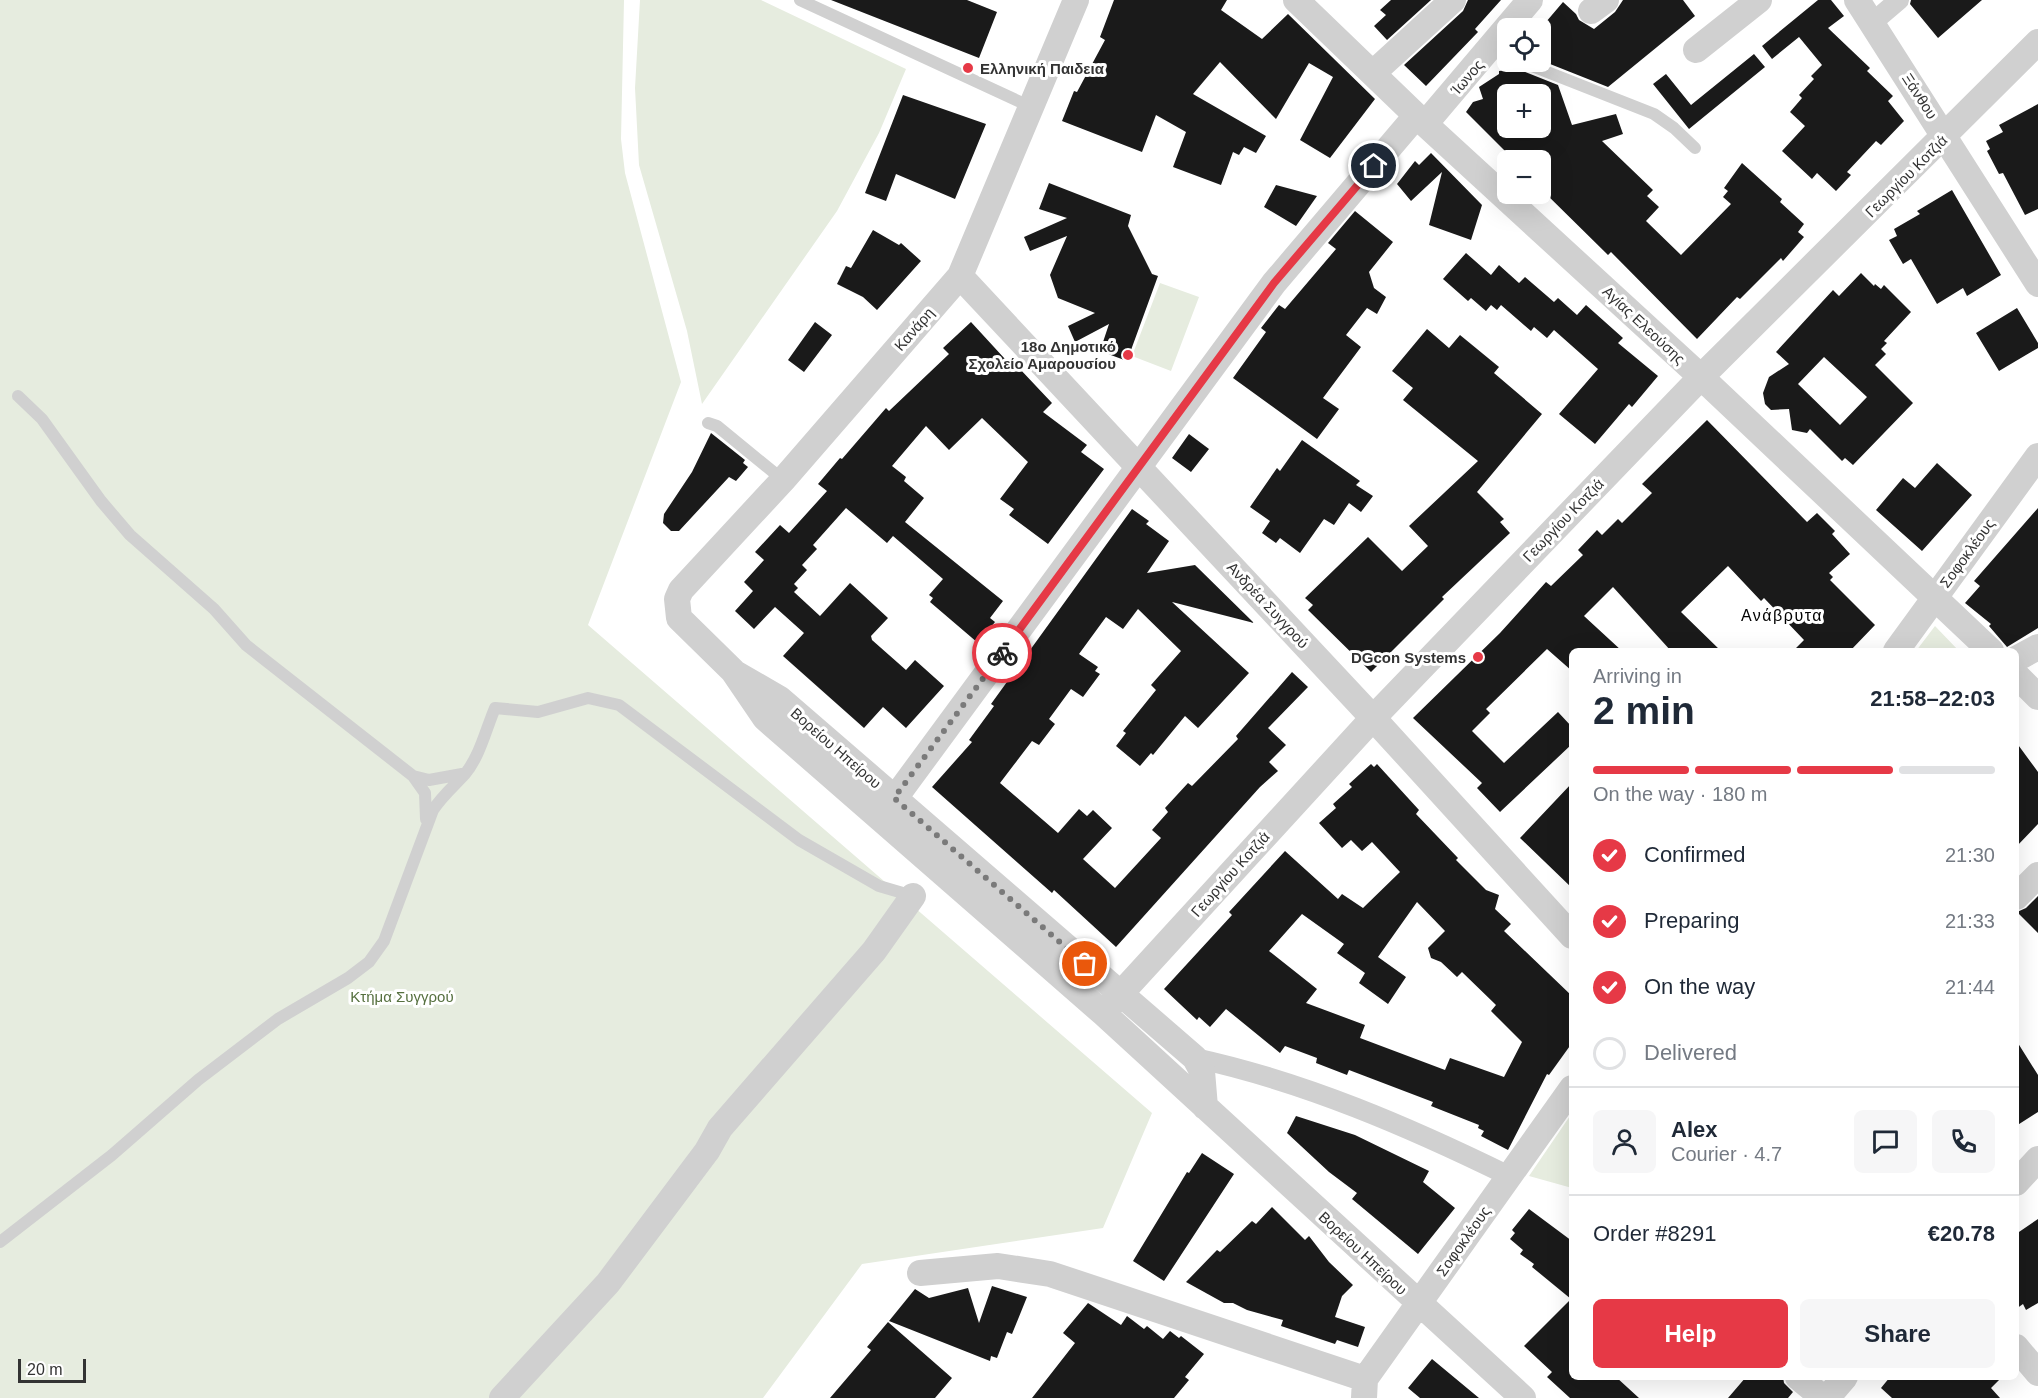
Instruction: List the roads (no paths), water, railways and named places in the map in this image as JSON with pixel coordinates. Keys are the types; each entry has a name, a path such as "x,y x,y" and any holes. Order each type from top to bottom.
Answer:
{"street":[{"name":"Κανάρη","path":"676,608 681,590 783,480 960,276 1076,0"},
{"name":"Αγίας Ελεούσης","path":"1296,0 1420,120 1701,378 1988,648"},
{"path":"1373,73 1453,0"},
{"name":"Ίωνος","path":"1519,18 1530,0"},
{"path":"1696,50 1759,0"},
{"name":"Ξάνθου","path":"1857,0 1946,136 2038,284"},
{"path":"1872,23 1899,0"},
{"name":"Γεωργίου Κοτζιά","path":"1112,1004 1373,718 1701,378 2038,42"},
{"name":"Ίωνος","path":"888,808 1274,283 1420,120 1497,55"},
{"name":"Ανδρέα Συγγρού","path":"960,276 1373,718 1569,933"},
{"name":"Σοφοκλέους","path":"1898,648 2038,456"},
{"name":"Βορείου Ηπείρου","path":"676,608 687,626 733,671 765,718 888,808 1112,1004 1205,1107 1523,1398"},
{"path":"2019,657 2038,647"},
{"path":"2019,678 2038,697"},
{"path":"2019,894 2038,875"},
{"path":"502,1398 608,1283 706,1151 720,1128 874,951 913,896"},
{"name":"Βορείου Ηπείρου","path":"1112,1004 1195,1058"},
{"path":"1195,1058 1202,1071 1205,1107"},
{"path":"1195,1058 1242,1068 1358,1108 1509,1176"},
{"name":"Σοφοκλέους","path":"1365,1389 1419,1304 1569,1092"},
{"path":"2019,1180 2038,1159"},
{"path":"920,1273 998,1266 1050,1274 1365,1389"},
{"path":"2019,1351 2038,1373"},
{"path":"1802,1380 1825,1398 1842,1380"}],"lane":[{"path":"800,0 827,5 1031,107"},
{"path":"1547,72 1654,114 1674,128 1695,148"},
{"path":"18,396 42,419 101,501 130,535 214,609 246,645 413,776 424,793 425,829"},
{"path":"708,423 717,426 783,480"},
{"path":"0,1242 112,1155 198,1080 227,1061 278,1018 348,978 369,962 384,942 433,810 443,795 465,774 475,758 495,708 538,712 588,698 619,705 799,840 879,886 913,896"},
{"path":"413,776 429,780 465,774"}],"place":[{"name":"Ελληνική Παιδεια","path":"968,68"},
{"name":"18ο Δημοτικό Σχολείο Αμαρουσίου","path":"1128,355"},
{"name":"DGcon Systems","path":"1478,657"}],"district":[{"name":"Ανάβρυτα","path":"1782,615"}],"park label":[{"name":"Κτήμα Συγγρού","path":"402,996"}]}
